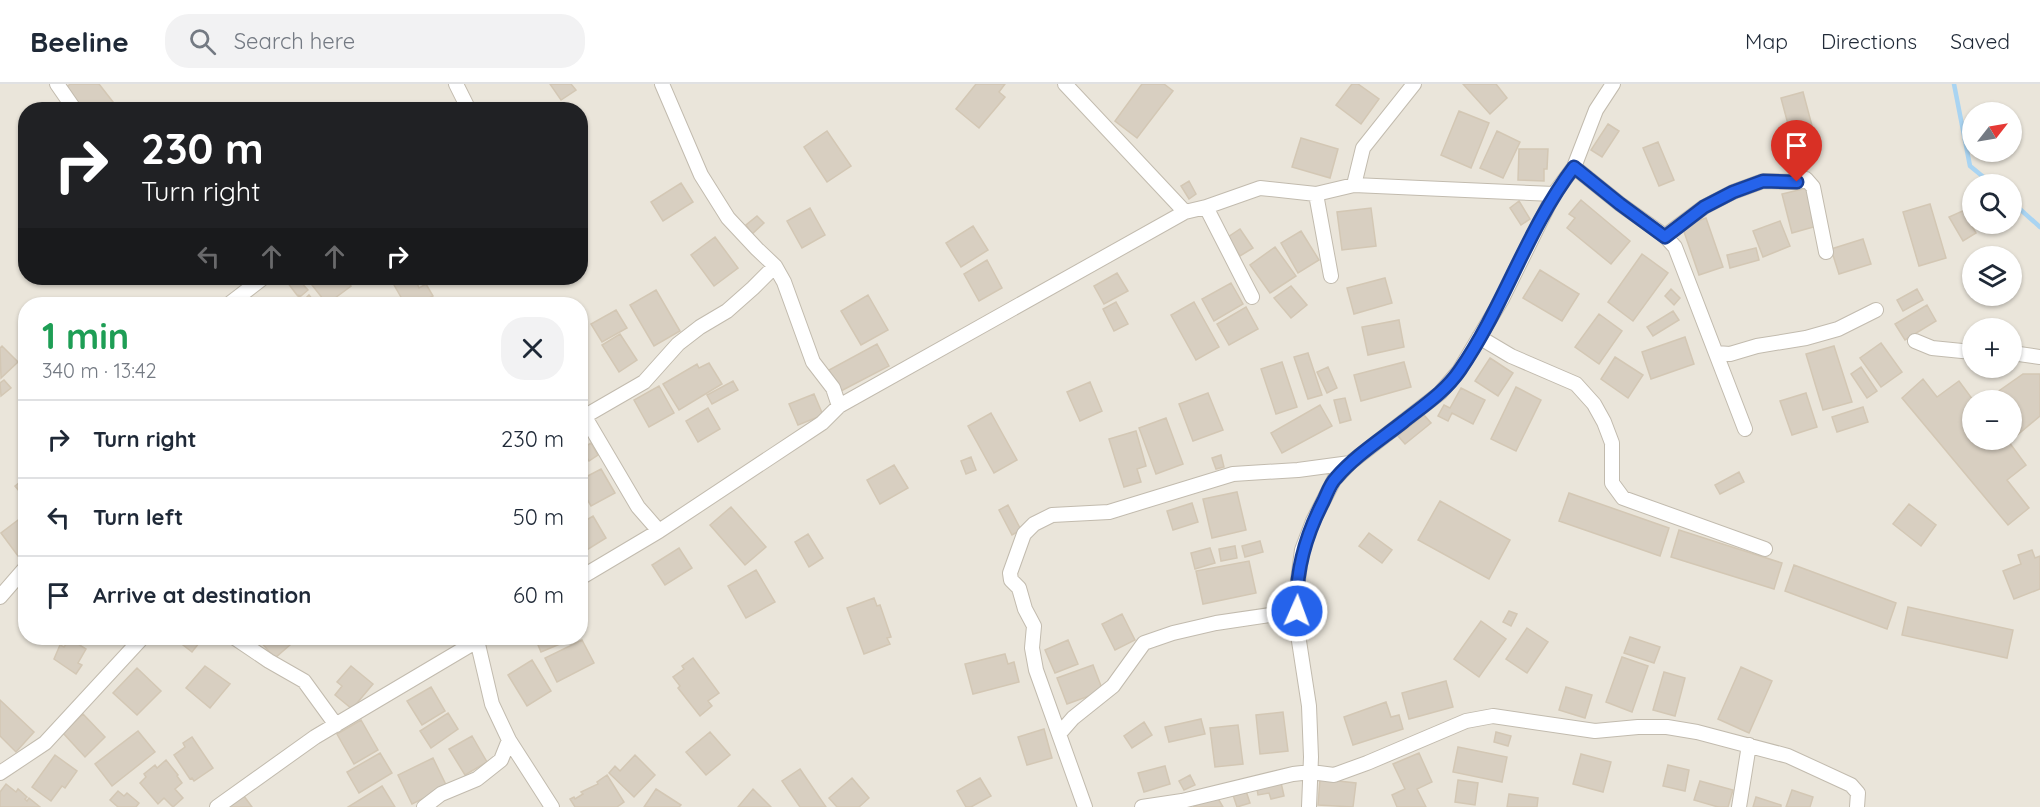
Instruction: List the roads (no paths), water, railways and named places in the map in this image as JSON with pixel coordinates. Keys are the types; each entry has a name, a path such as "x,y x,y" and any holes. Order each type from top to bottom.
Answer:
{"street":[{"path":"57,84 69,102"},
{"path":"456,84 465,102"},
{"path":"662,84 701,175 728,218 775,266 784,282 813,362 833,388 839,406"},
{"path":"1065,84 1185,212"},
{"path":"1354,185 1363,148 1414,84"},
{"path":"1309,807 1310,706 1298,628 1296,595 1302,550 1313,521 1334,480 1350,463 1440,393 1459,371 1502,299 1554,194 1574,167 1596,110 1613,84"},
{"path":"1574,167 1675,247 1745,429"},
{"path":"1665,237 1704,207 1733,192 1763,181 1797,182 1806,179 1813,187 1826,252"},
{"path":"588,573 659,531 822,423 839,406 1185,212 1260,188 1316,194 1354,185 1554,194"},
{"path":"1316,194 1331,276"},
{"path":"1206,207 1251,297"},
{"path":"588,415 644,382 678,344 700,327 728,311 775,266"},
{"path":"237,297 251,285"},
{"path":"1716,353 1730,354 1757,346 1806,338 1838,329 1876,310"},
{"path":"1479,337 1511,356 1576,384 1594,404 1605,422 1612,443 1612,483 1623,498 1765,549"},
{"path":"1915,341 1932,348 1962,351"},
{"path":"2022,354 2040,357"},
{"path":"588,426 638,507 659,531"},
{"path":"1085,807 1036,670 1032,648 1034,626 1025,609 1019,588 1011,580 1010,573 1024,534 1034,524 1052,515 1109,512 1233,474 1298,470 1350,463"},
{"path":"0,597 18,576"},
{"path":"1059,734 1073,718 1113,686 1144,643 1173,633 1216,623 1297,611"},
{"path":"0,773 45,743 136,645"},
{"path":"245,645 304,681 336,725"},
{"path":"217,807 315,737 470,645"},
{"path":"481,645 492,704 510,740 552,807"},
{"path":"1142,807 1182,801 1293,774 1311,772 1334,775 1466,721 1493,716 1595,731 1667,727 1697,732 1788,756 1851,785 1858,793 1857,807"},
{"path":"424,807 441,794 477,779 501,760 510,740"},
{"path":"1739,807 1749,745"}],"waterway":[{"path":"1954,84 1970,166 1980,174"},
{"path":"2022,211 2040,227"}]}
